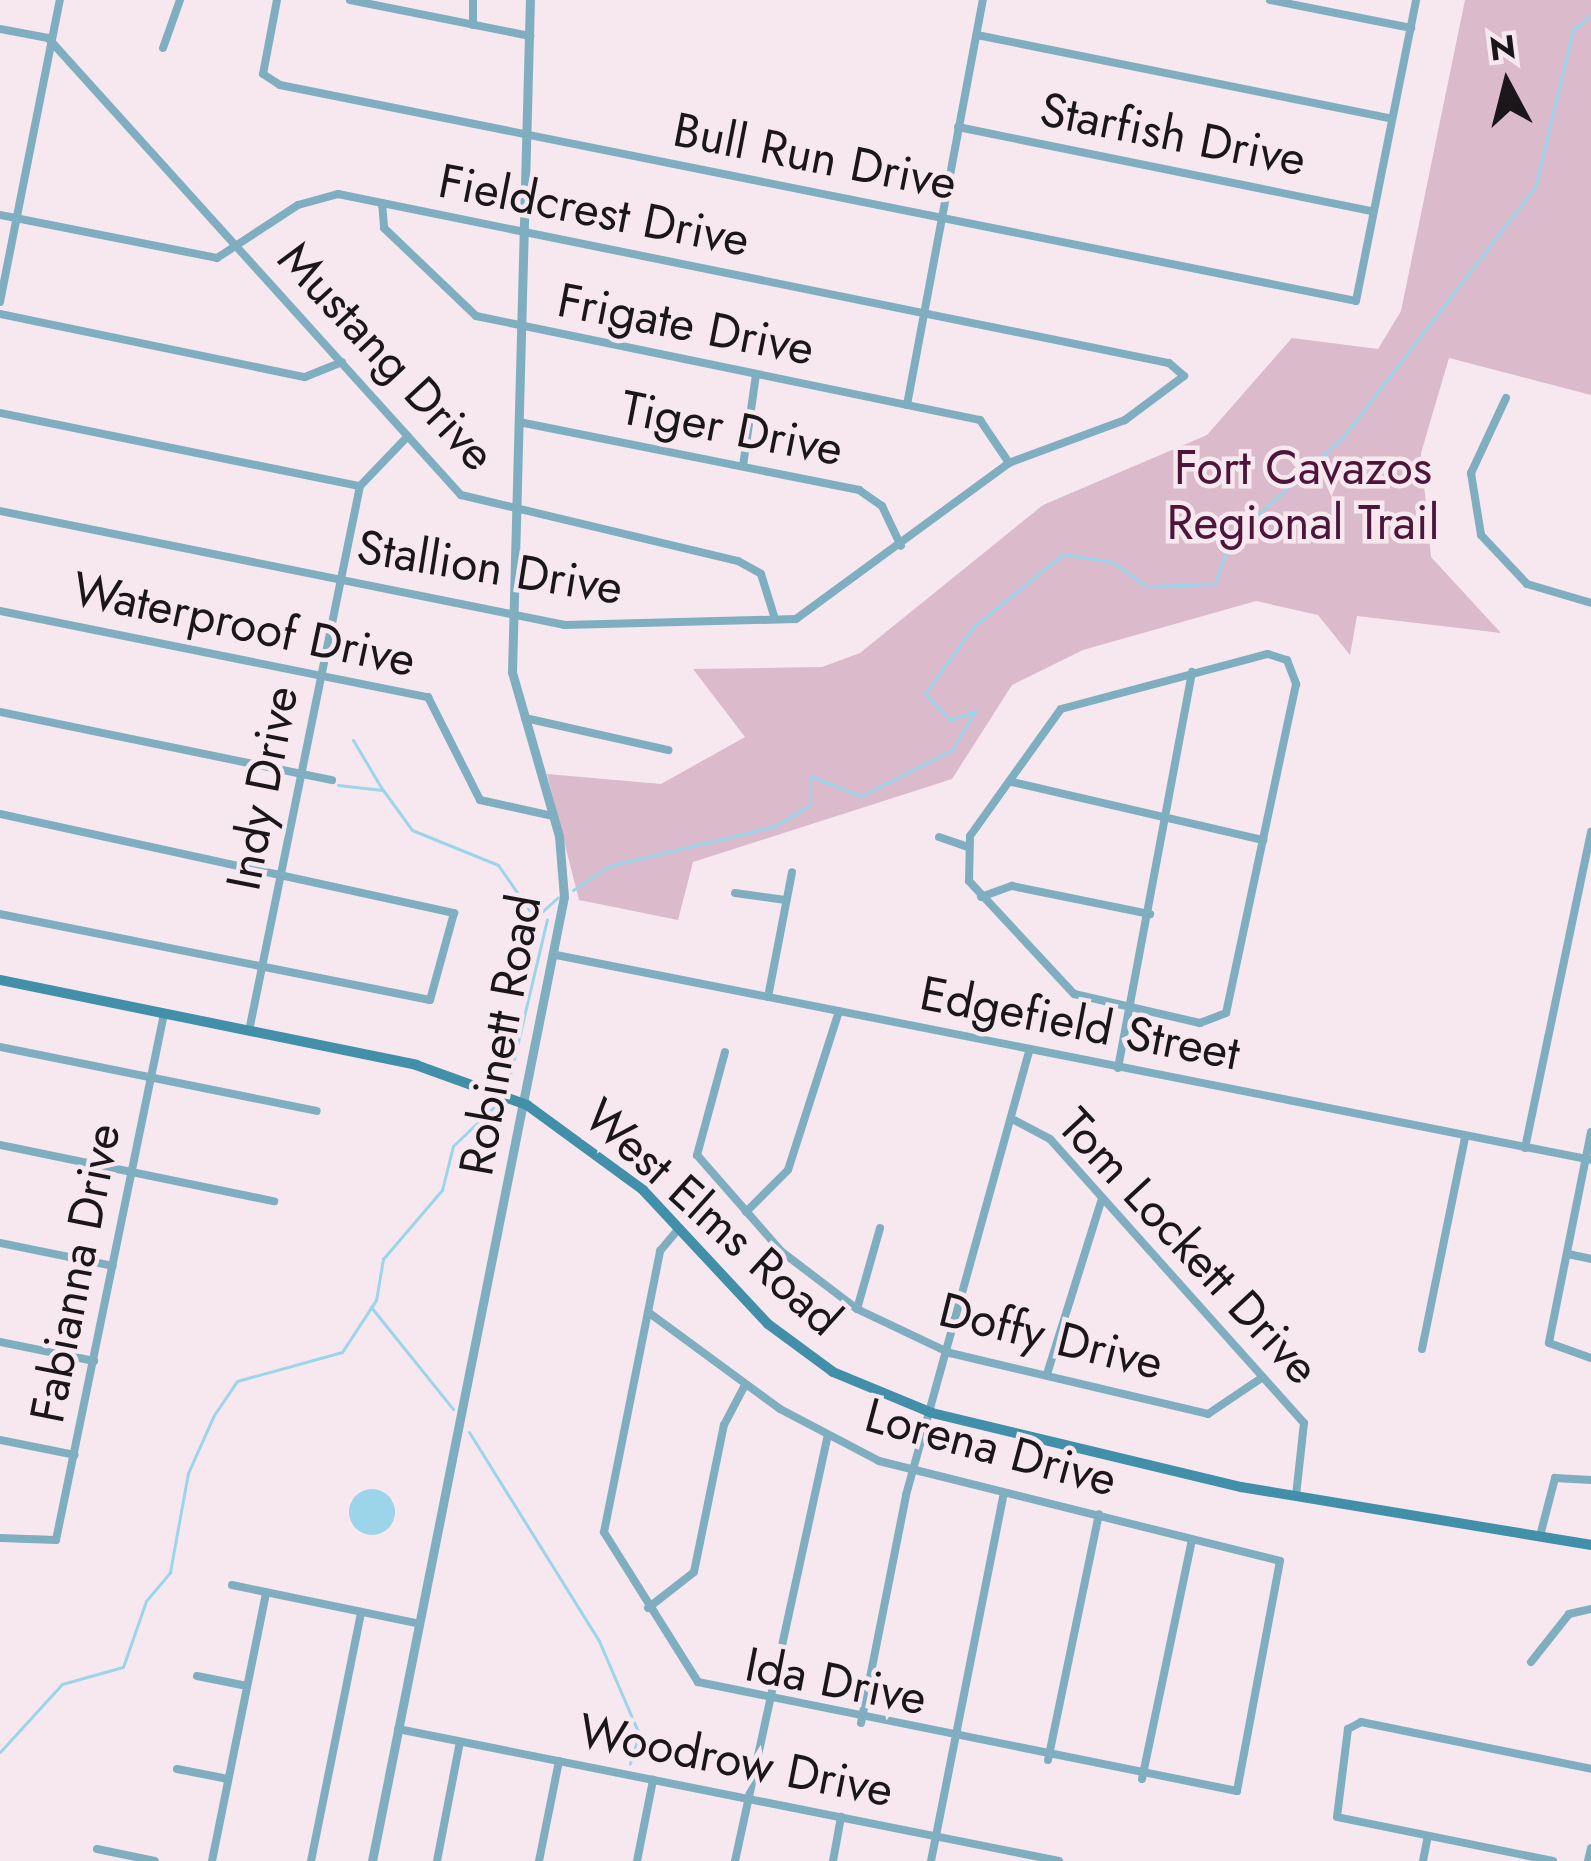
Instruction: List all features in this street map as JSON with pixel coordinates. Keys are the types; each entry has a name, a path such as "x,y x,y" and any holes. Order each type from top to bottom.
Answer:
{"main road":[{"name":"West Elms Road","path":"0,980 430,1069 527,1105 610,1160 798,1348 932,1413 1296,1498 1591,1545"}],"street":[{"path":"0,302 48,38 60,0"},
{"path":"163,48 180,0"},
{"name":"Bull Run Drive","path":"277,0 262,74 528,135 1356,301 1372,211"},
{"path":"350,0 530,36"},
{"path":"472,25 473,0"},
{"name":"Robinett Road","path":"372,1861 527,1105 556,955 564,876 553,815 521,717 511,614 530,0"},
{"path":"907,405 983,0"},
{"path":"1270,0 1411,28"},
{"path":"1372,211 1416,0"},
{"path":"0,29 48,38"},
{"path":"976,35 1392,119"},
{"name":"Mustang Drive","path":"48,38 461,495 516,516 738,561 761,574 775,620"},
{"name":"Starfish Drive","path":"958,127 1372,211"},
{"name":"Fieldcrest Drive","path":"242,252 317,196 382,203 1169,363 1184,376"},
{"name":"Frigate Drive","path":"382,203 383,228 448,298 522,327 980,420 1009,463"},
{"path":"0,215 205,257 242,252"},
{"path":"0,314 305,376 342,362"},
{"path":"743,466 756,375"},
{"name":"Stallion Drive","path":"0,511 511,614 620,629 775,620 825,608 1009,463 1125,420 1184,376"},
{"path":"1506,398 1474,458 1476,522 1518,579 1591,603"},
{"path":"0,412 360,486 408,436"},
{"name":"Tiger Drive","path":"519,422 867,493 902,546"},
{"name":"Indy Drive","path":"249,1031 360,486"},
{"name":"Waterproof Drive","path":"0,611 434,700 480,800 553,815"},
{"path":"1268,654 1293,666 1263,840 1226,1012 1200,1023 1130,1008 1062,985 981,897 965,846 1061,710 1268,654"},
{"path":"1118,1068 1192,672"},
{"path":"0,712 332,780"},
{"path":"521,717 668,750"},
{"path":"1012,782 1263,840"},
{"path":"0,814 283,871 454,913 430,1000 0,914"},
{"path":"1525,1148 1591,832"},
{"path":"939,837 965,846"},
{"path":"768,998 791,872"},
{"path":"981,897 1012,886 1150,914"},
{"path":"735,893 786,900"},
{"name":"Edgefield Street","path":"556,955 1588,1160"},
{"path":"746,1212 785,1177 839,1011"},
{"name":"Fabianna Drive","path":"0,1538 52,1545 75,1455 164,1014"},
{"path":"0,1047 317,1111"},
{"path":"861,1724 911,1472 950,1353 1030,1048"},
{"name":"Doffy Drive","path":"725,1052 695,1148 746,1212 857,1310 950,1353 1214,1414 1263,1377"},
{"name":"Tom Lockett Drive","path":"1014,1120 1041,1132 1306,1429 1296,1498"},
{"path":"1591,1132 1549,1345 1591,1358"},
{"path":"1422,1349 1465,1137"},
{"path":"0,1145 274,1201"},
{"path":"1047,1374 1102,1198"},
{"path":"857,1310 880,1228"},
{"name":"Ida Drive","path":"677,1231 660,1251 604,1532 703,1688 861,1724 1233,1795"},
{"path":"0,1244 113,1266"},
{"path":"1568,1254 1591,1259"},
{"name":"Lorena Drive","path":"648,1312 672,1319 745,1385 827,1438 911,1472 1280,1561 1233,1795"},
{"path":"0,1342 94,1361"},
{"path":"648,1608 694,1572 727,1415 745,1385"},
{"path":"735,1861 827,1438"},
{"path":"0,1440 75,1455"},
{"path":"1540,1536 1555,1478 1591,1480"},
{"path":"931,1861 1004,1494"},
{"path":"1048,1760 1099,1514"},
{"path":"1142,1780 1192,1540"},
{"path":"232,1585 420,1624"},
{"path":"212,1861 266,1592"},
{"path":"1531,1662 1569,1614 1591,1609"},
{"path":"311,1861 361,1612"},
{"path":"197,1676 247,1686"},
{"path":"1552,1861 1334,1815 1352,1724 1591,1769"},
{"name":"Woodrow Drive","path":"398,1729 1059,1861"},
{"path":"437,1861 460,1742"},
{"path":"539,1861 559,1761"},
{"path":"177,1769 229,1779"},
{"path":"637,1861 653,1780"},
{"path":"832,1861 842,1817"},
{"path":"1423,1861 1428,1836"},
{"path":"1588,1861 1591,1847"},
{"path":"97,1850 155,1861"}],"green space":[{"name":"Fort Cavazos Regional Trail","path":"1465,0 1591,0 1591,395 1449,358 1421,453 1431,557 1501,633 1357,616 1350,655 1318,615 1256,601 1083,650 1012,685 952,779 693,862 678,920 579,900 547,774 661,784 745,737 693,669 822,667 860,653 1043,505 1207,435 1292,338 1378,349 1401,311"}],"water":[{"path":"372,1489 388,1496 395,1512 388,1528 372,1535 356,1528 349,1512 356,1496"}],"waterway":[{"path":"573,890 609,866 775,826 810,805 810,776 861,796 952,750 975,711 950,720 925,694 973,627 1063,554 1112,562 1146,586 1215,584 1229,541 1343,437 1535,187 1573,30 1591,15"},
{"path":"353,740 382,789"},
{"path":"338,785 383,790 412,830 498,865 535,918 558,897"},
{"path":"509,1080 547,919"},
{"path":"0,1752 62,1684 123,1667 146,1601 170,1572 188,1473 214,1415 237,1381 342,1352 376,1300 383,1259 442,1190 453,1146 497,1104"},
{"path":"371,1307 453,1409"},
{"path":"469,1432 599,1641 639,1734 630,1764"}]}
